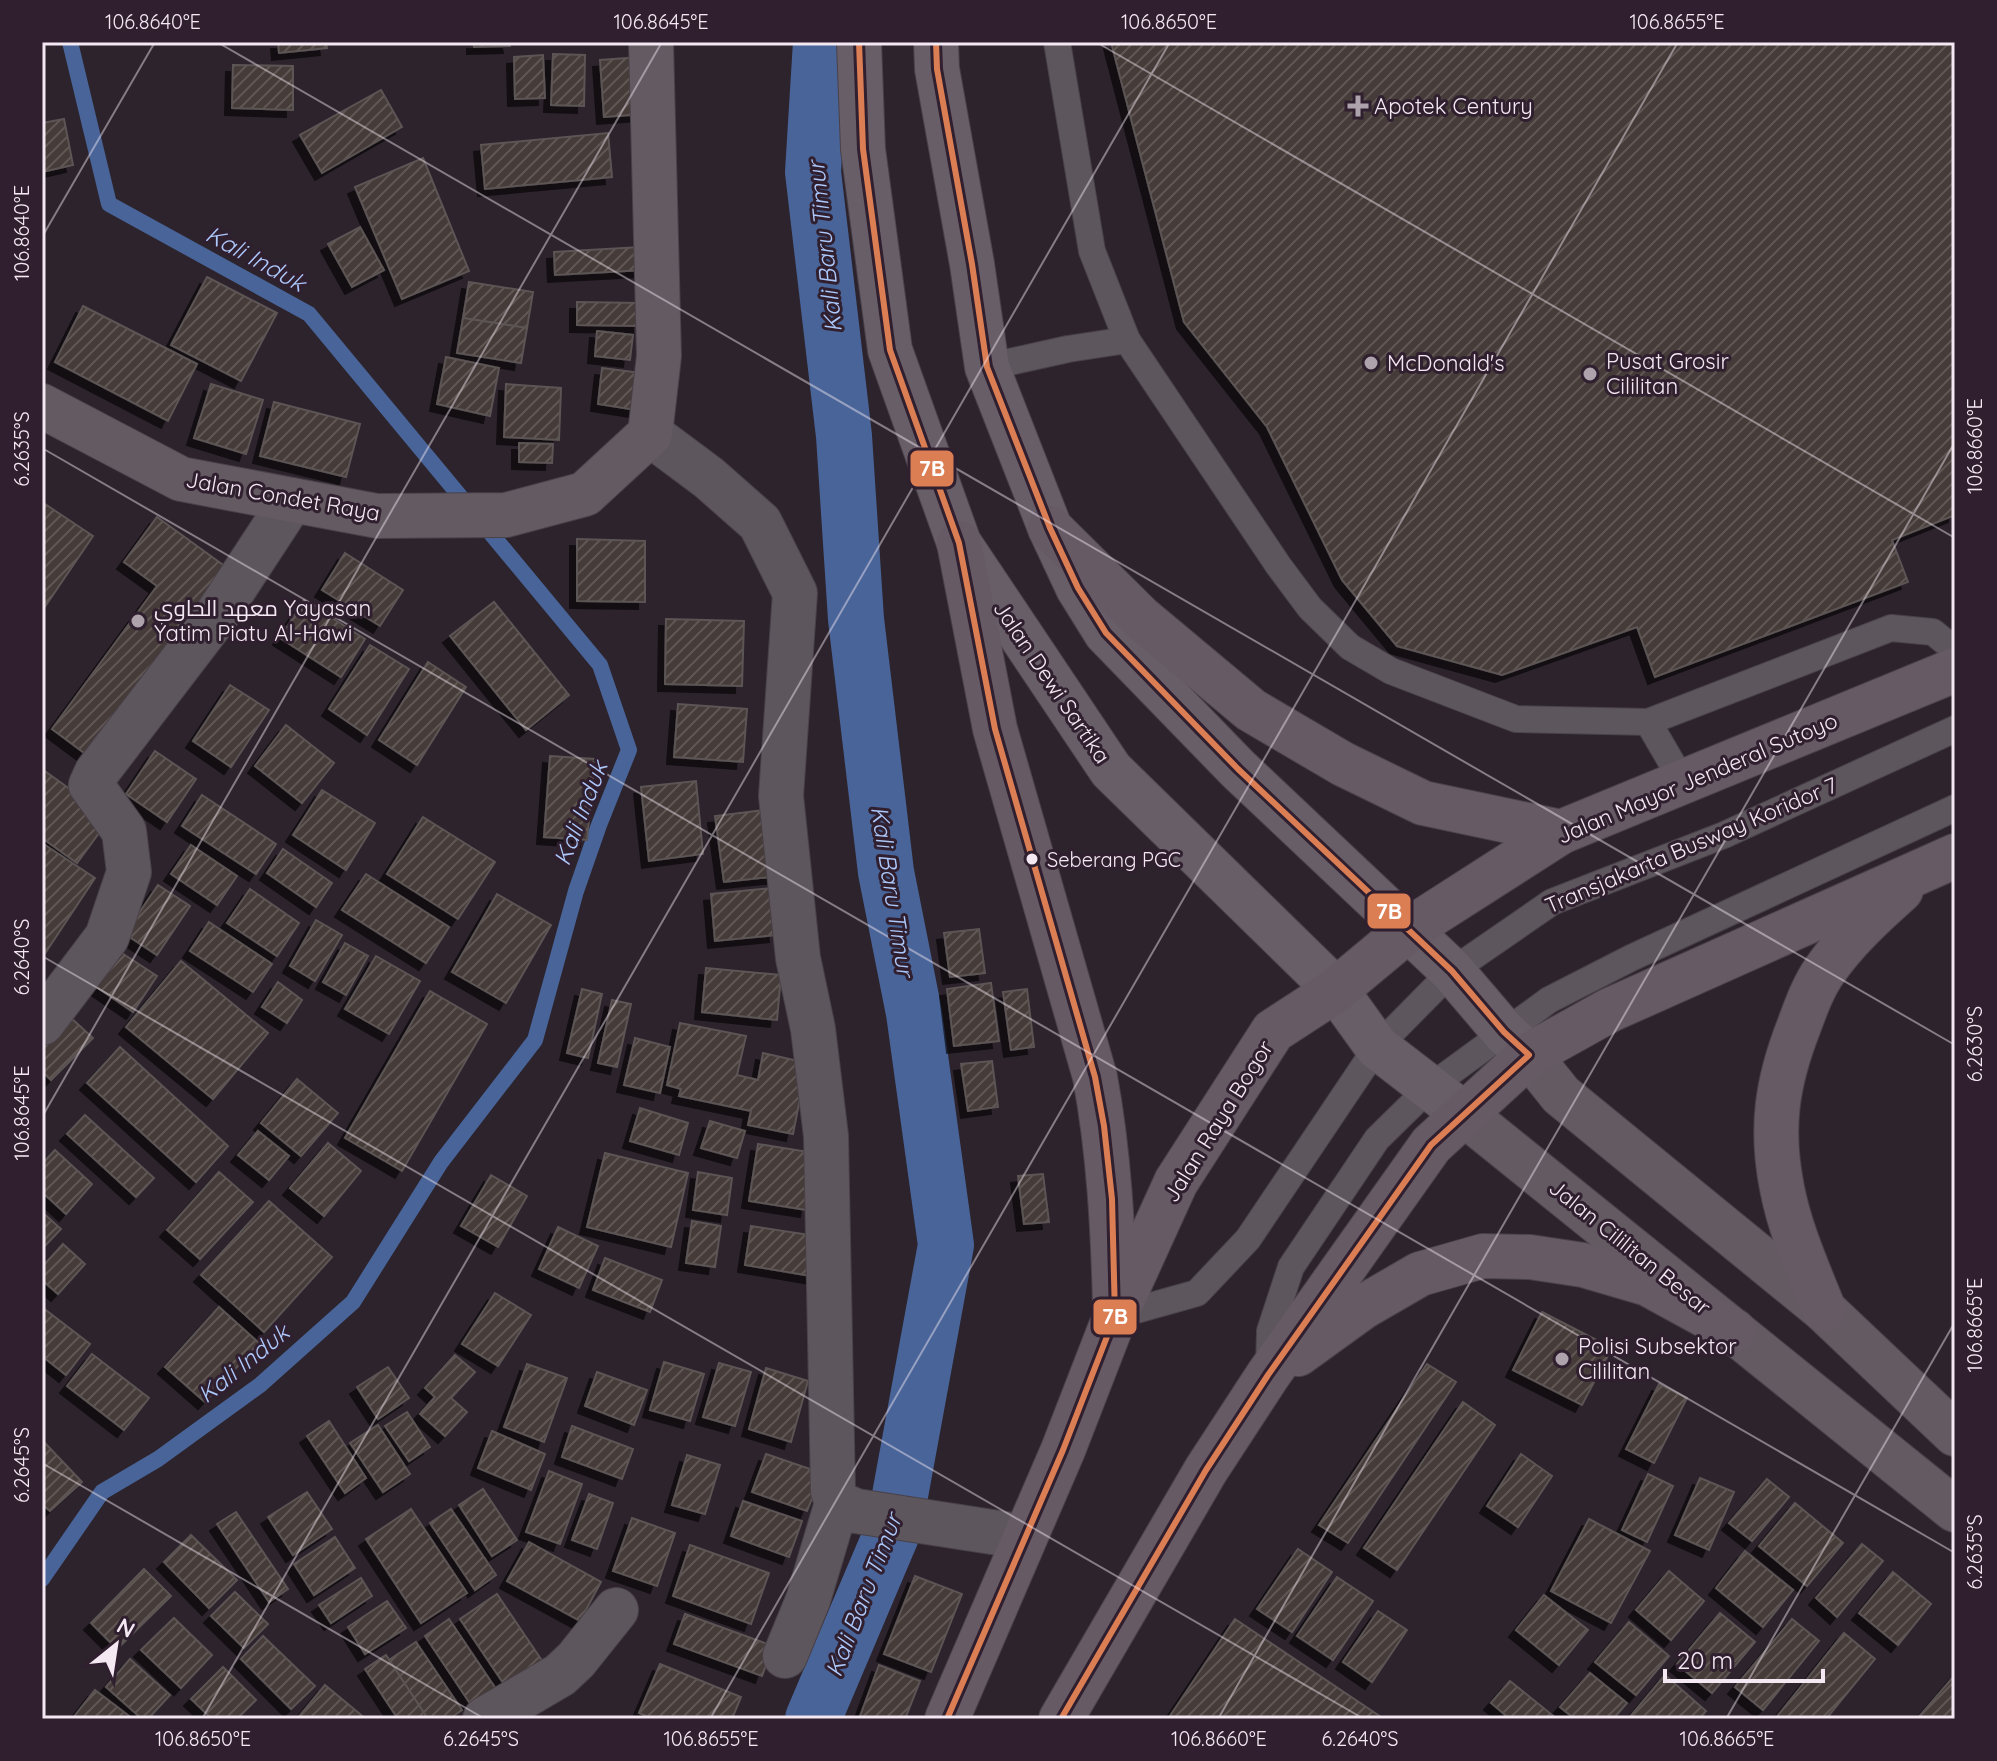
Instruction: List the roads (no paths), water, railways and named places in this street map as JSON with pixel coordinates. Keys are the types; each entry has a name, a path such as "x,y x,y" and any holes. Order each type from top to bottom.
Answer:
{"highway":[{"path":"1050,528 1141,618 1251,710 1343,764 1423,803 1561,832"},
{"path":"959,543 995,729 1095,1077 1112,1199 1115,1316"},
{"name":"Jalan Mayor Jenderal Sutoyo","path":"1408,930 1561,832 1955,670"},
{"path":"1061,1719 1206,1470 1268,1375 1431,1145 1447,1101 1516,1044 1610,1010 1941,862"},
{"path":"1824,1310 1790,1223 1781,1187 1776,1138 1777,1096 1785,1060 1811,994 1824,971 1866,921 1941,862"},
{"name":"Jalan Raya Bogor","path":"947,1719 1063,1450 1115,1316 1176,1182 1273,1031 1336,990 1408,930"},
{"path":"1268,1375 1363,1307 1420,1274 1483,1256 1530,1257 1583,1265 1648,1284 1734,1331"}],"main road":[{"name":"Jalan Dewi Sartika","path":"859,42 863,149 890,350 959,543 1111,770 1336,990 1377,1047"},
{"path":"936,42 937,69 987,367 1050,528 1078,588 1106,633 1238,769 1452,971 1516,1044"},
{"name":"Jalan Cililitan Besar","path":"1377,1047 1447,1101"}],"street":[{"path":"651,42 659,356 650,434 709,478 760,523 795,593 781,796 798,958 813,1029 826,1136 833,1491 846,1507 1024,1537"},
{"name":"Jalan Condet Raya","path":"42,406 181,479 377,516 506,515 585,494 650,434"},
{"path":"42,1023 107,937 129,872 124,831 91,785 97,772 214,619 292,500"},
{"path":"1516,1044 1561,1095 1824,1310 1955,1434"},
{"name":"Jalan Cililitan Besar","path":"1447,1101 1955,1510"},
{"path":"785,1656 846,1507"},
{"path":"485,1719 560,1675 616,1610"}],"lane":[{"path":"1057,42 1092,251 1127,340 1278,565 1310,608 1350,647 1391,671 1516,719 1648,722 1891,628 1933,632 1955,650"},
{"path":"987,367 1127,340"},
{"path":"1648,722 1683,782"},
{"name":"Transjakarta Busway Koridor 7","path":"1115,1316 1197,1293 1248,1239 1377,1047 1452,971 1552,902 1724,835 1955,729"},
{"path":"1516,1044 1549,1000 1631,958 1955,808"}],"waterway":[{"name":"Kali Induk","path":"42,1579 102,1492 158,1459 260,1385 353,1302 441,1162 535,1040 576,891 629,750 600,665 309,314 109,204 70,42"},
{"name":"Kali Baru Timur","path":"813,1719 894,1528 946,1245 914,1013 886,872 856,619 844,436 813,172 821,42"}],"place":[{"name":"Apotek Century","path":"1358,106"},
{"name":"McDonald's","path":"1371,363"},
{"name":"Pusat Grosir Cililitan","path":"1590,374"},
{"name":"معهد الحاوي Yayasan Yatim Piatu Al-Hawi","path":"138,621"},
{"name":"Seberang PGC","path":"1032,859"},
{"name":"Polisi Subsektor Cililitan","path":"1562,1359"}]}
